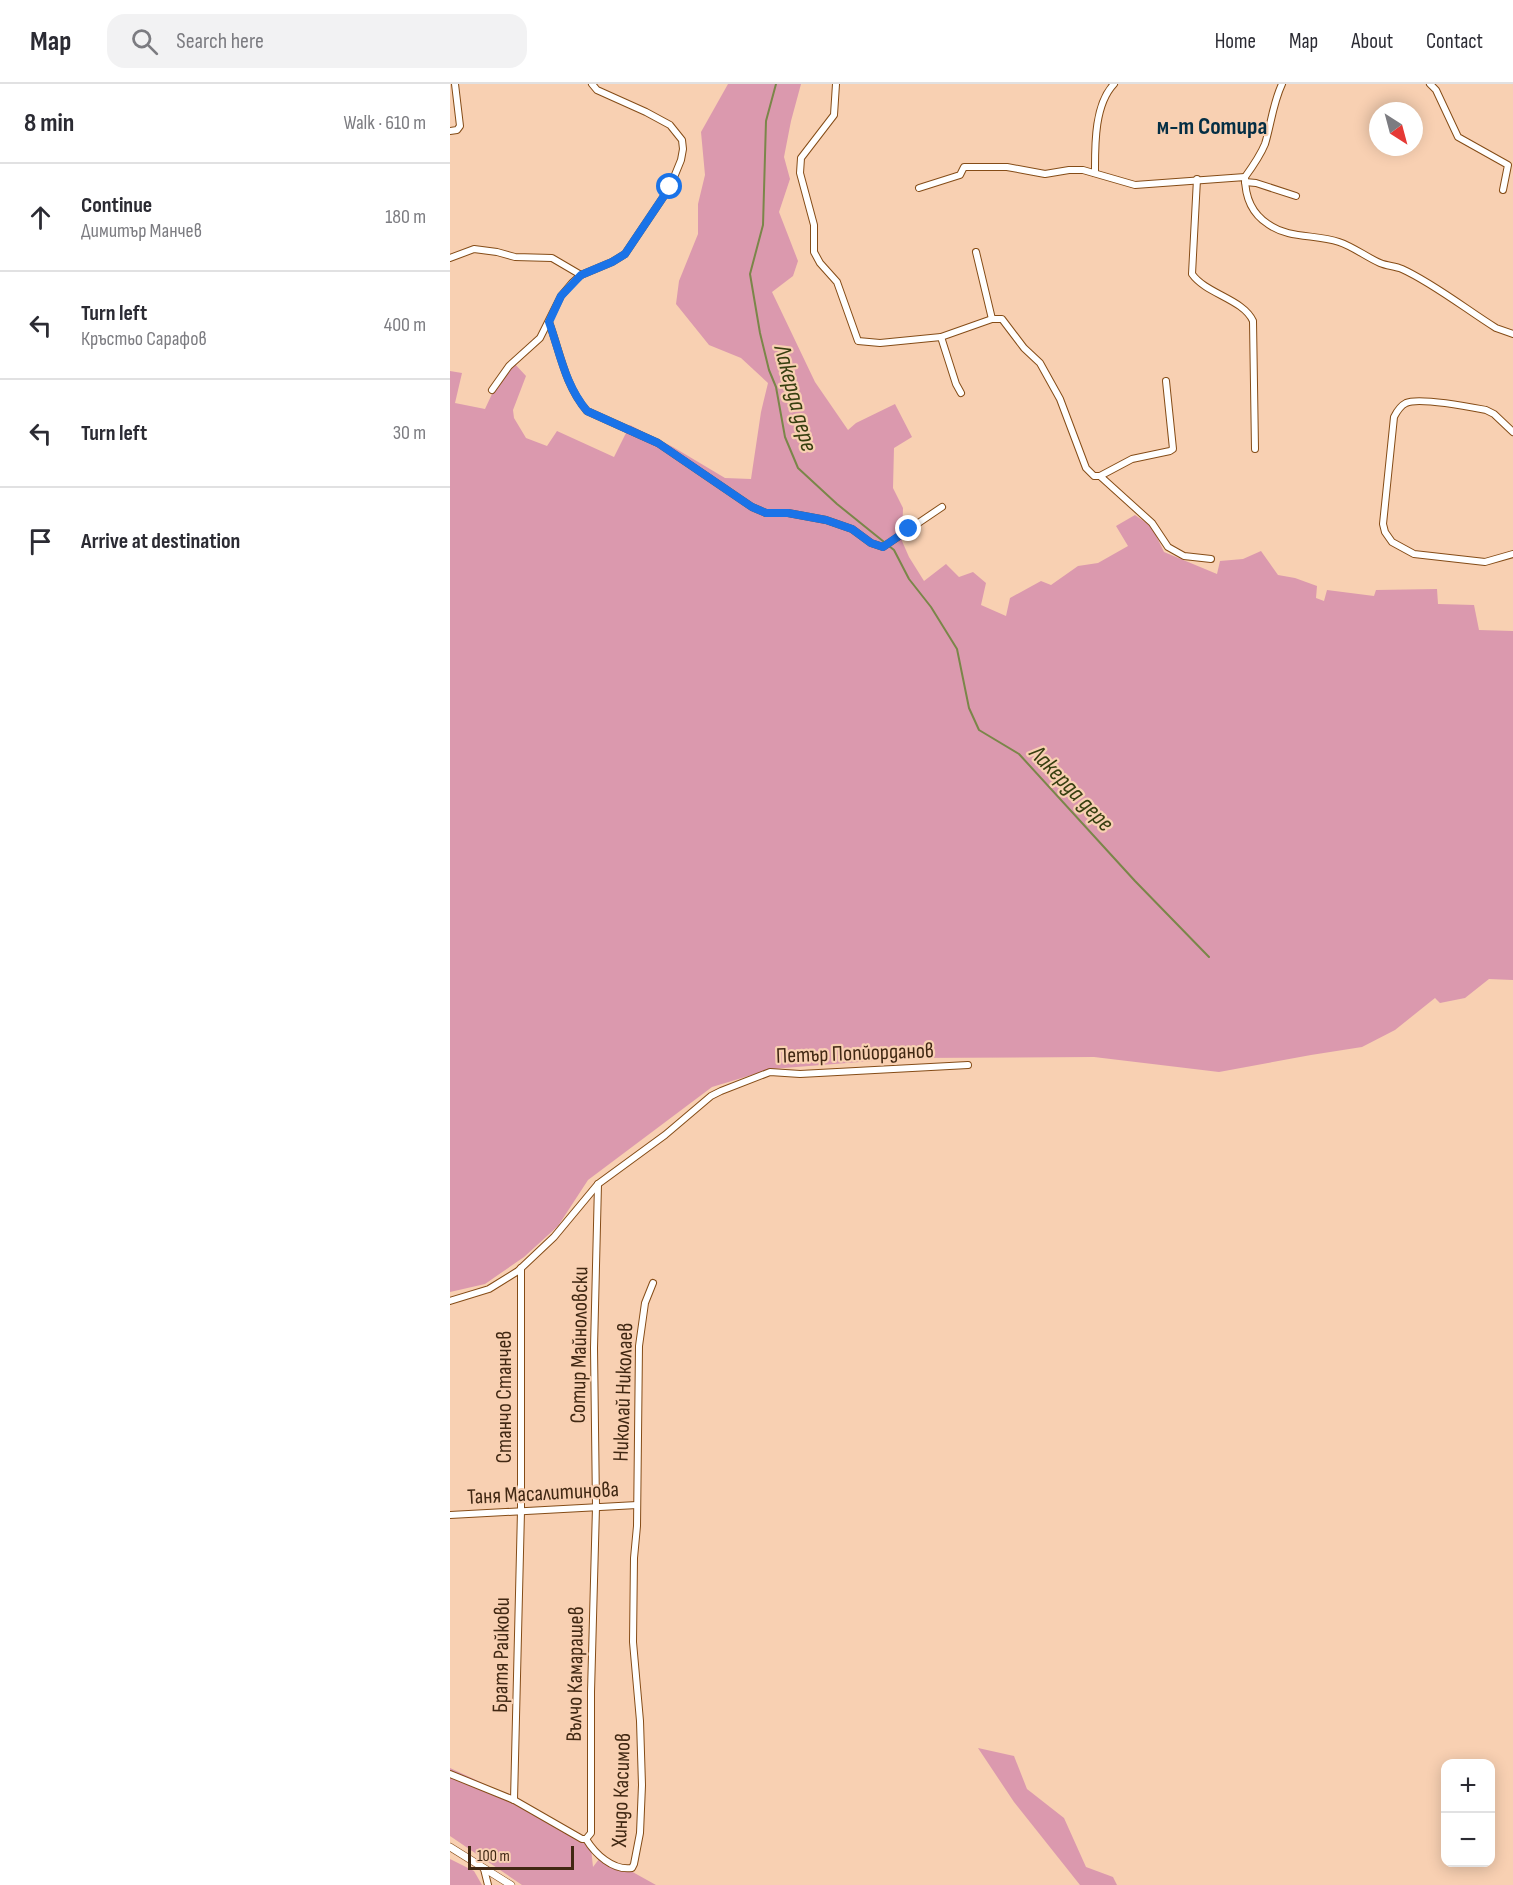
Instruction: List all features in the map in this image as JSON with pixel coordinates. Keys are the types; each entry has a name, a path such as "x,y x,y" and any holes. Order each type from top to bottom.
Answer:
{"street":[{"path":"450,131 460,126 454,84"},
{"path":"492,390 509,366 540,338 561,296 581,275 625,254 670,187 681,160 683,148 679,134 670,126 646,112 597,90 592,84"},
{"path":"836,84 834,115 801,158 800,173 814,225 814,252 820,263 837,282 858,341 879,343 941,337 993,319 1002,319 1024,348 1040,363 1060,399 1084,466 1094,476 1100,476 1132,459 1170,451 1173,448 1166,381"},
{"path":"1095,173 1095,141 1099,115 1109,88 1114,84"},
{"path":"1282,84 1276,98 1265,142 1258,159 1245,179 1250,206 1255,213 1276,229 1304,237 1338,241 1379,263 1401,269 1496,328 1513,334"},
{"path":"1430,84 1436,90 1458,137 1508,165 1503,190"},
{"path":"918,188 960,175 964,167 1007,167 1045,174 1083,170 1135,185 1197,179 1245,179 1296,196"},
{"path":"1197,179 1191,269 1195,278 1247,312 1253,321 1255,449"},
{"path":"450,258 474,249 515,257 552,258 581,275"},
{"path":"976,252 993,319"},
{"path":"549,322 567,380 587,411 658,443 752,507 766,513 788,513 826,520 852,529 871,543 883,547 942,507"},
{"path":"941,337 961,393"},
{"path":"1513,432 1494,414 1486,410 1422,401 1409,401 1403,404 1394,417 1383,524 1392,542 1414,554 1485,562 1513,554"},
{"path":"1100,476 1152,523 1168,546 1184,556 1211,559"},
{"name":"Петър Попйорданов","path":"450,1301 489,1289 521,1268 554,1237 598,1184 665,1135 711,1096 771,1072 800,1074 968,1065"},
{"name":"Сотир Майноловски","path":"596,1507 594,1348 598,1184"},
{"name":"Станчо Станчев","path":"521,1268 521,1511"},
{"name":"Николай Николаев","path":"637,1505 639,1346 645,1303 653,1283"},
{"name":"Таня Масалитинова","path":"450,1515 637,1505"},
{"name":"Хиндо Касимов","path":"450,1774 514,1800 582,1839 586,1839 595,1853 614,1864 624,1869 632,1868 640,1833 642,1785 640,1722 633,1642 637,1505"},
{"name":"Вълчо Камарашев","path":"586,1839 591,1833 591,1692 596,1507"},
{"name":"Братя Райкови","path":"514,1800 521,1511"},
{"path":"450,1847 511,1885"},
{"path":"484,1869 488,1885"}],"shaded area":[{"path":"728,84 801,84 784,157 790,179 779,212 798,261 793,276 772,292 815,382 848,430 856,423 895,404 912,437 894,448 893,488 903,508 902,541 924,581 946,564 959,577 973,572 986,583 981,605 1006,616 1010,598 1041,581 1051,585 1078,566 1098,563 1128,546 1116,526 1135,515 1152,527 1164,552 1217,574 1220,561 1243,559 1261,551 1278,575 1317,586 1316,598 1324,601 1327,590 1374,596 1376,590 1437,589 1438,604 1474,605 1479,630 1513,631 1513,980 1489,979 1465,998 1440,1003 1435,998 1395,1030 1362,1047 1219,1072 1094,1057 910,1058 771,1069 712,1087 588,1180 558,1226 524,1257 485,1284 450,1292 450,371 462,373 455,403 485,409 498,381 513,362 526,376 513,410 514,418 526,438 547,446 557,431 614,457 630,425 725,478 751,479 761,412 768,383 741,358 709,345 676,304 679,281 698,234 698,204 705,175 701,132"},
{"path":"978,1748 1014,1756 1027,1789 1064,1818 1086,1867 1113,1877 1117,1885 1080,1885 1014,1802"},
{"path":"450,1768 523,1804 575,1836 591,1848 593,1867 602,1855 656,1885 522,1885 450,1836"},
{"path":"450,1859 474,1871 482,1885 450,1885"}],"waterway":[{"name":"Лакерда дере","path":"776,84 766,121 763,225 750,274 760,333 769,370 776,387 785,437 798,468 837,504 894,550 909,579 931,607 957,649 969,708 979,730 1019,754 1135,881 1209,957"}],"district":[{"name":"м-т Сотира","path":"1212,126"}],"route":[{"path":"670,187 625,254 602,267 581,275 572,283 561,296 549,322 567,380 580,403 587,411 658,443 680,456 752,507 766,513 799,514 826,520 852,529 871,543 883,547 909,529"}]}
